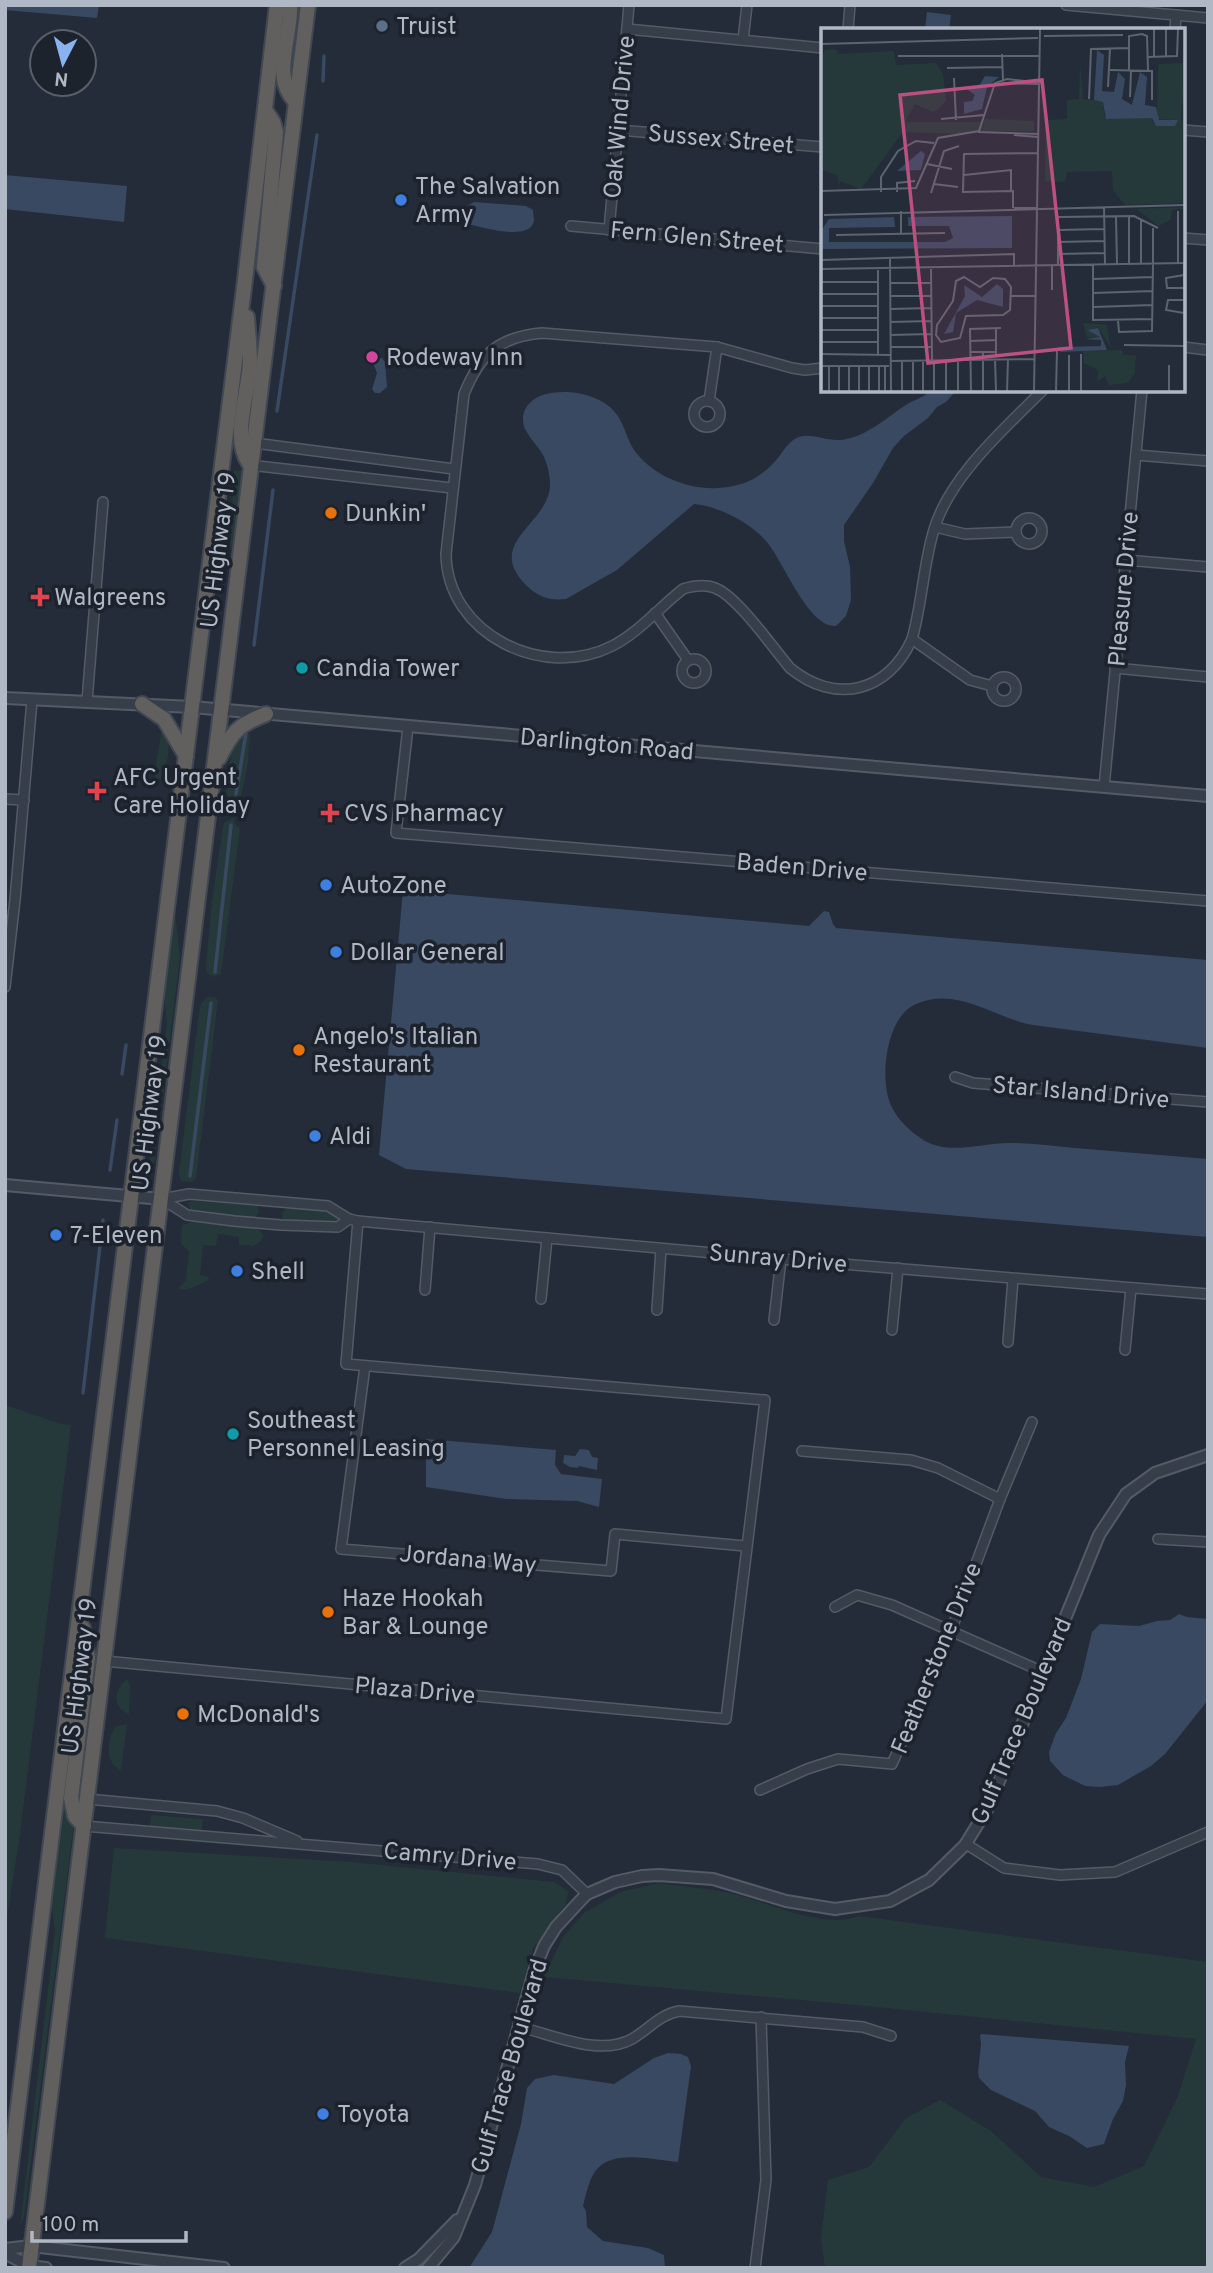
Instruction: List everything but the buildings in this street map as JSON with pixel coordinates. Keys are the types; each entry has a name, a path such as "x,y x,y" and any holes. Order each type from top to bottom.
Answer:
{"highway":[{"name":"US Highway 19","path":"5,2211 277,5"},
{"path":"290,5 284,80 289,95 296,102"},
{"name":"US Highway 19","path":"29,2267 308,5"},
{"path":"265,110 276,132 264,267 274,286"},
{"path":"244,288 250,362 242,431 244,457 250,466"},
{"path":"142,704 164,719 186,756"},
{"path":"215,765 230,736 247,722 266,714"},
{"path":"81,1609 88,1658 71,1798 75,1816 84,1826"}],"street":[{"name":"Oak Wind Drive","path":"609,230 629,5"},
{"path":"743,40 747,5"},
{"path":"848,28 850,5"},
{"path":"1066,5 1159,9 1177,15 1208,18"},
{"path":"1175,28 1177,15"},
{"path":"627,29 821,48"},
{"name":"Sussex Street","path":"618,130 821,148"},
{"path":"1185,130 1208,132"},
{"name":"Fern Glen Street","path":"571,226 821,248"},
{"path":"1185,238 1208,240"},
{"path":"821,368 792,368 717,347 542,333 520,336 488,353 474,370 464,394 446,554 449,577 455,594 468,615 499,642 530,654 576,657 611,647 683,589 699,585 715,588 734,602 790,668 806,679 836,689 858,688 879,680 901,660 912,639 935,527 947,497 1041,392"},
{"path":"709,401 717,347"},
{"path":"1185,347 1208,350"},
{"name":"Pleasure Drive","path":"1104,787 1142,392"},
{"path":"254,443 454,469"},
{"path":"1136,455 1208,461"},
{"path":"250,466 452,488"},
{"path":"426,485 428,466"},
{"path":"87,701 103,502"},
{"path":"935,527 964,534 1016,532"},
{"path":"1126,560 1208,567"},
{"path":"655,613 688,660"},
{"path":"912,639 970,680 992,686"},
{"path":"1115,668 1208,677"},
{"name":"Darlington Road","path":"5,698 192,707 1208,796"},
{"path":"5,987 10,900 24,800 32,700"},
{"name":"Baden Drive","path":"408,727 397,834 1208,901"},
{"path":"5,799 24,800"},
{"name":"Star Island Drive","path":"956,1077 973,1083 1208,1102"},
{"name":"Sunray Drive","path":"5,1185 162,1199 189,1195 328,1206 354,1220 1208,1294"},
{"name":"Sunray Drive","path":"162,1199 187,1215 234,1221 338,1227 354,1220"},
{"path":"354,1220 346,1364 765,1400 745,1546"},
{"path":"425,1290 430,1227"},
{"path":"541,1299 547,1238"},
{"path":"657,1310 661,1248"},
{"path":"774,1320 781,1259"},
{"path":"891,1330 898,1268"},
{"path":"1008,1342 1013,1279"},
{"path":"1125,1350 1131,1288"},
{"name":"Jordana Way","path":"365,1366 341,1549 611,1571 615,1534 745,1546"},
{"name":"Featherstone Drive","path":"760,1790 807,1769 838,1759 892,1765 951,1631 1032,1422"},
{"path":"802,1451 911,1460 938,1468 1000,1499"},
{"name":"Gulf Trace Boulevard","path":"428,2268 454,2237 475,2185 534,1971 544,1945 556,1927 587,1894 615,1882 642,1876 681,1876 713,1879 786,1901 835,1909 890,1901 929,1880 966,1844 989,1806 1099,1535 1126,1494 1155,1473 1208,1455"},
{"path":"1158,1539 1208,1542"},
{"name":"Plaza Drive","path":"104,1661 726,1719 745,1546"},
{"path":"835,1607 857,1595 892,1605 1043,1672"},
{"name":"Camry Drive","path":"87,1799 217,1811 243,1818 302,1843"},
{"name":"Camry Drive","path":"84,1826 556,1867 567,1873 587,1894"},
{"path":"966,1844 1004,1868 1060,1875 1115,1872 1208,1832"},
{"path":"520,2027 603,2047 633,2038 657,2019 679,2011 863,2026 891,2036"},
{"path":"755,2268 766,2180 761,2017"},
{"name":"Gulf Trace Boulevard","path":"405,2268 427,2252 464,2212"},
{"path":"5,2251 32,2246 224,2268"},
{"path":"5,2251 29,2267 46,2268"}],"shaded area":[{"path":"234,470 242,471 230,548"},
{"path":"162,728 167,739 168,757 165,775 153,784"},
{"path":"243,731 250,734 248,763 239,807 231,803 226,793 232,744"},
{"path":"234,817 240,829 221,974 213,977 207,973 206,966 212,901 224,823"},
{"path":"175,912 180,957 156,1151 151,1170 149,1168 167,1024 164,996"},
{"path":"208,997 218,1000 196,1178 192,1182 181,1181 179,1173 199,1013 201,1003"},
{"path":"188,1203 254,1205 259,1212 256,1217 251,1218 190,1209"},
{"path":"290,1208 332,1212 339,1218 337,1223 286,1221 282,1218 282,1213"},
{"path":"192,1222 258,1229 263,1236 250,1247 239,1245 239,1237 218,1234 216,1246 203,1245 200,1275 208,1277 209,1280 189,1289 178,1289 186,1280 189,1252 181,1243 182,1225"},
{"path":"5,1405 71,1425 19,1841 5,1930"},
{"path":"127,1679 130,1686 129,1714 119,1707 116,1698 119,1688"},
{"path":"127,1724 121,1770 112,1762 109,1744 115,1727"},
{"path":"65,1805 74,1823 24,2217 20,2226 55,1931 52,1907"},
{"path":"151,1815 203,1819 202,1831 150,1826"},
{"path":"114,1848 351,1862 554,1882 568,1891 566,1904 533,1948 520,1993 105,1938"},
{"path":"659,1883 725,1892 814,1918 830,1920 859,1916 1208,1962 1208,2268 825,2268 821,2239 828,2180 869,2167 906,2118 940,2100 991,2131 1041,2177 1094,2187 1144,2166 1178,2096 1196,2039 544,1977 563,1937 584,1913 620,1892"}],"water":[{"path":"5,5 99,5 97,18 5,10"},
{"path":"927,12 951,15 949,28 925,28"},
{"path":"5,175 127,186 124,222 5,209"},
{"path":"474,202 526,206 533,210 534,221 531,227 515,232 468,224 466,217 469,205"},
{"path":"376,358 382,358 385,362 387,387 380,393 375,393 372,389 377,373 373,363"},
{"path":"565,392 595,398 618,416 634,450 653,469 691,486 719,488 740,485 757,477 795,439 808,436 840,440 859,435 929,392 955,392 893,448 844,525 851,600 846,616 836,626 826,624 806,605 773,550 760,534 733,516 703,505 694,504 617,570 566,599 550,599 536,593 515,571 512,558 514,546 547,500 550,486 545,459 523,423 524,412 530,402 540,396"},
{"path":"403,890 809,926 824,911 829,912 836,928 1208,960 1208,1048 1033,1025 961,1001 932,999 906,1010 898,1020 888,1046 885,1075 889,1100 899,1119 915,1134 937,1146 958,1148 1028,1143 1208,1159 1208,1237 406,1169 379,1155"},
{"path":"426,1439 556,1450 555,1465 561,1474 602,1479 599,1507 577,1501 506,1499 426,1487"},
{"path":"580,1449 589,1450 592,1457 598,1458 597,1470 570,1467 563,1463 564,1455 575,1456"},
{"path":"1179,1614 1208,1619 1208,1700 1165,1754 1151,1766 1118,1785 1085,1786 1063,1775 1050,1761 1049,1752 1081,1679 1092,1632 1100,1624 1139,1626 1170,1620"},
{"path":"982,2034 1129,2046 1125,2062 1126,2085 1123,2101 1104,2144 1087,2148 1049,2127 1035,2111 991,2090 979,2078 978,2072"},
{"path":"668,2053 688,2057 691,2066 678,2162 624,2157 605,2163 592,2177 583,2206 587,2227 603,2241 648,2248 664,2255 665,2268 469,2268 492,2232 521,2124 527,2088 535,2079 554,2075 614,2084 654,2058"}],"waterway":[{"path":"323,81 324,56"},
{"path":"277,411 317,135"},
{"path":"254,645 273,490"},
{"path":"236,794 246,733"},
{"path":"215,972 231,825"},
{"path":"190,1176 211,1003"},
{"path":"122,1074 126,1045"},
{"path":"110,1170 117,1120"},
{"path":"83,1393 103,1220"}],"place":[{"name":"Truist","path":"382,26"},
{"name":"The Salvation Army","path":"401,200"},
{"name":"Rodeway Inn","path":"372,357"},
{"name":"Dunkin'","path":"331,513"},
{"name":"Walgreens","path":"40,597"},
{"name":"Candia Tower","path":"302,668"},
{"name":"AFC Urgent Care Holiday","path":"97,791"},
{"name":"CVS Pharmacy","path":"330,813"},
{"name":"AutoZone","path":"326,885"},
{"name":"Dollar General","path":"336,952"},
{"name":"Angelo's Italian Restaurant","path":"299,1050"},
{"name":"Aldi","path":"315,1136"},
{"name":"7-Eleven","path":"56,1235"},
{"name":"Shell","path":"237,1271"},
{"name":"Southeast Personnel Leasing","path":"233,1434"},
{"name":"Haze Hookah Bar & Lounge","path":"328,1612"},
{"name":"McDonald's","path":"183,1714"},
{"name":"Toyota","path":"323,2114"}]}
